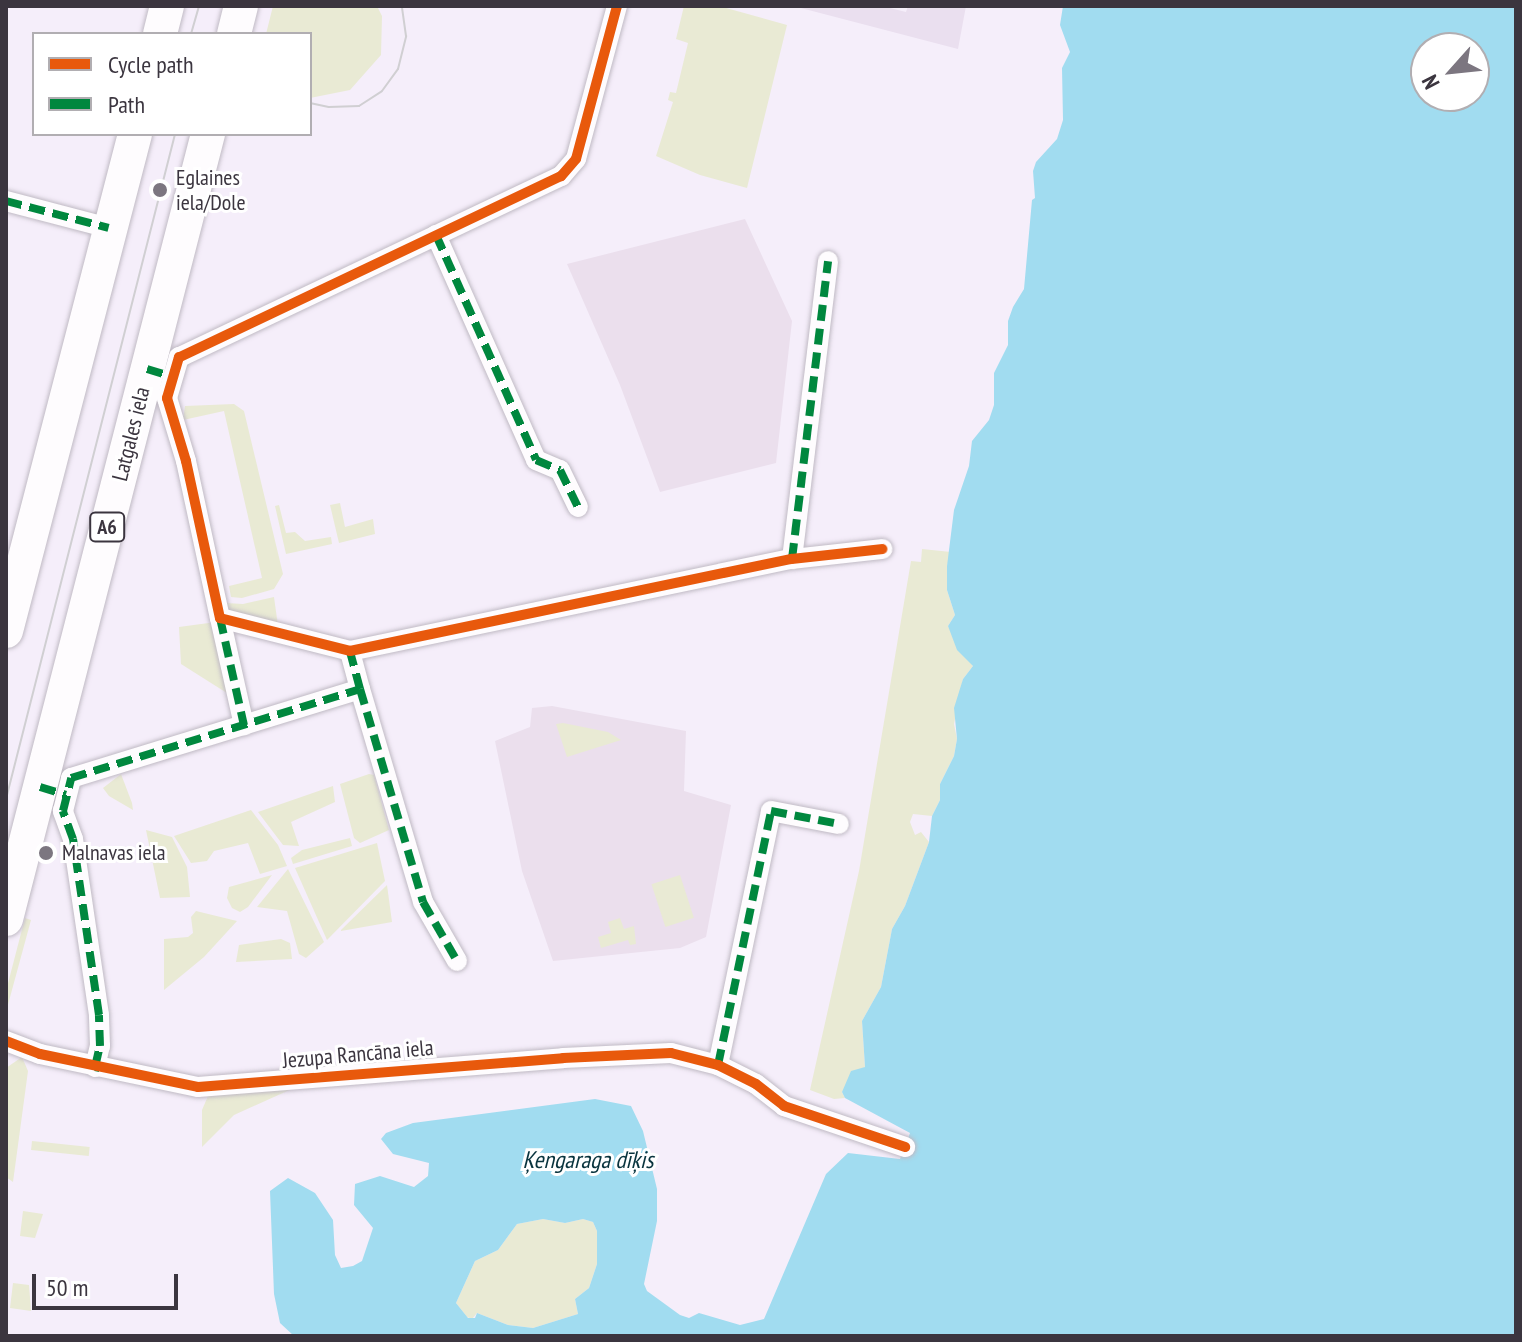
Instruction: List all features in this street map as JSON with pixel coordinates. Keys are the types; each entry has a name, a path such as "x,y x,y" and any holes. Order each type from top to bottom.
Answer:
{"highway":[{"path":"160,32 167,6"},
{"path":"234,32 241,6"},
{"path":"6,631 134,136"},
{"name":"Latgales iela","path":"6,919 53,791 160,373 208,136"}],"street":[{"path":"244,725 186,461 160,373 192,350 569,169 576,159 617,6"},
{"path":"6,201 109,228"},
{"path":"436,235 536,460 560,470 578,507"},
{"path":"792,559 828,261"},
{"path":"220,618 350,651 792,559 882,549"},
{"path":"350,651 423,902 457,961"},
{"path":"95,1067 100,1046 99,1015 73,839 53,791 71,778 360,689"},
{"path":"718,1065 771,811 839,824"},
{"name":"Jezupa Rancāna iela","path":"6,1041 40,1054 198,1087 633,1053 671,1053 718,1065 756,1084 784,1106 905,1147"}],"shaded area":[{"path":"882,6 906,12 908,6 966,6 958,49 797,7"},
{"path":"745,219 792,321 776,463 660,492 620,385 567,264"},
{"path":"552,706 686,731 684,791 731,805 706,937 680,948 553,961 522,871 495,741 530,727 532,708"}],"green space":[{"path":"273,6 377,6 382,16 381,55 350,90 312,98 312,32 266,32"},
{"path":"684,6 719,6 787,25 747,188 700,175 656,156 673,102 668,100 670,92 676,93 688,43 676,39"},
{"path":"234,404 244,411 283,574 274,589 242,598 231,597 229,586 262,578 224,411 183,420 185,406"},
{"path":"340,503 345,527 373,519 375,534 339,543 330,505"},
{"path":"279,505 286,533 295,532 305,541 331,537 332,544 286,554 275,506"},
{"path":"922,549 951,552 947,566 947,590 955,615 948,626 973,666 963,679 954,724 957,739 954,756 940,784 940,800 932,816 913,814 910,822 915,835 921,832 929,842 905,906 892,929 881,987 862,1021 865,1067 842,1092 845,1098 834,1099 810,1090 859,871 911,561 921,562"},
{"path":"274,597 278,626 231,612 225,606 226,603 243,604"},
{"path":"216,622 230,695 181,664 179,627"},
{"path":"556,724 608,732 621,740 567,757"},
{"path":"121,774 133,810 109,796 103,788"},
{"path":"374,775 389,830 360,843 354,838 340,784"},
{"path":"333,786 335,802 291,822 299,846 283,845 258,812"},
{"path":"251,810 278,845 287,866 260,874 248,843 214,851 207,861 191,863 174,836"},
{"path":"146,830 172,837 187,867 190,897 160,898"},
{"path":"350,838 352,846 293,864 291,858 302,850"},
{"path":"377,843 385,881 327,940 295,868"},
{"path":"288,869 324,942 306,958 299,954 287,911 257,907"},
{"path":"272,875 248,907 240,912 232,908 227,898 229,887"},
{"path":"680,875 694,918 665,927 651,884"},
{"path":"387,885 392,922 341,931 341,930"},
{"path":"196,911 237,921 204,957 164,990 164,939 188,937 193,933 191,917"},
{"path":"25,918 31,920 6,1012 6,991"},
{"path":"620,918 624,929 634,926 636,944 630,945 628,940 601,948 598,937 611,933 608,922"},
{"path":"281,939 290,943 292,959 236,962 239,945"},
{"path":"22,1057 28,1071 13,1182 6,1177 6,1068"},
{"path":"294,1088 234,1115 202,1147 202,1110 208,1096"},
{"path":"32,1141 90,1147 89,1156 31,1150"},
{"path":"23,1211 43,1214 35,1238 20,1236"},
{"path":"543,1219 565,1223 583,1219 593,1222 597,1231 597,1264 589,1288 575,1299 578,1314 533,1328 508,1325 477,1313 472,1319 467,1317 456,1303 475,1261 498,1250 517,1224"},
{"path":"13,1283 29,1285 31,1311 10,1308"}],"water":[{"name":"Ķengaraga dīķis","path":"1063,6 1516,6 1516,1336 294,1336 280,1323 274,1294 270,1191 288,1178 315,1193 333,1220 335,1255 341,1268 353,1266 362,1261 373,1228 354,1205 355,1184 380,1176 414,1187 428,1176 429,1163 393,1154 381,1139 386,1133 413,1123 595,1099 631,1106 643,1131 657,1189 657,1221 644,1284 647,1291 680,1315 689,1318 699,1313 740,1325 764,1319 826,1174 848,1153 900,1159 910,1133 845,1098 842,1092 851,1071 865,1067 862,1021 881,987 892,929 905,906 929,842 932,816 940,800 940,784 954,756 957,739 954,708 963,679 973,666 957,650 948,626 955,615 947,590 954,510 969,466 972,441 989,420 994,405 994,373 1008,345 1008,321 1013,307 1024,289 1032,200 1035,198 1033,171 1036,162 1057,139 1063,120 1062,68 1070,52 1060,25","holes":["543,1219 565,1223 583,1219 593,1222 597,1231 597,1264 589,1288 575,1299 578,1314 533,1328 508,1325 477,1313 475,1318 468,1318 456,1303 475,1261 498,1250 517,1224"]}],"tram line":[{"path":"192,32 199,6"},
{"path":"312,103 329,107 359,106 382,91 398,69 406,36 402,6"},
{"path":"6,799 174,136"}],"marked path":[{"path":"6,201 109,228"},
{"path":"436,235 536,460 560,470 578,507"},
{"path":"792,559 828,261"},
{"path":"147,369 173,377"},
{"path":"220,618 244,725"},
{"path":"100,1068 95,1067 100,1046 99,1015 73,839 63,811 71,778 360,689 350,651"},
{"path":"360,689 423,902 457,961"},
{"path":"40,787 66,795"},
{"path":"718,1065 771,811 839,824"}],"cycle path":[{"path":"617,6 576,159 561,176 179,357 167,398 186,461 220,618 350,651 792,559 882,549"},
{"path":"6,1041 40,1054 198,1087 563,1058 671,1053 718,1065 756,1084 784,1106 905,1147"}],"place":[{"name":"Eglaines iela/Dole","path":"160,190"},
{"name":"Malnavas iela","path":"46,853"}]}
